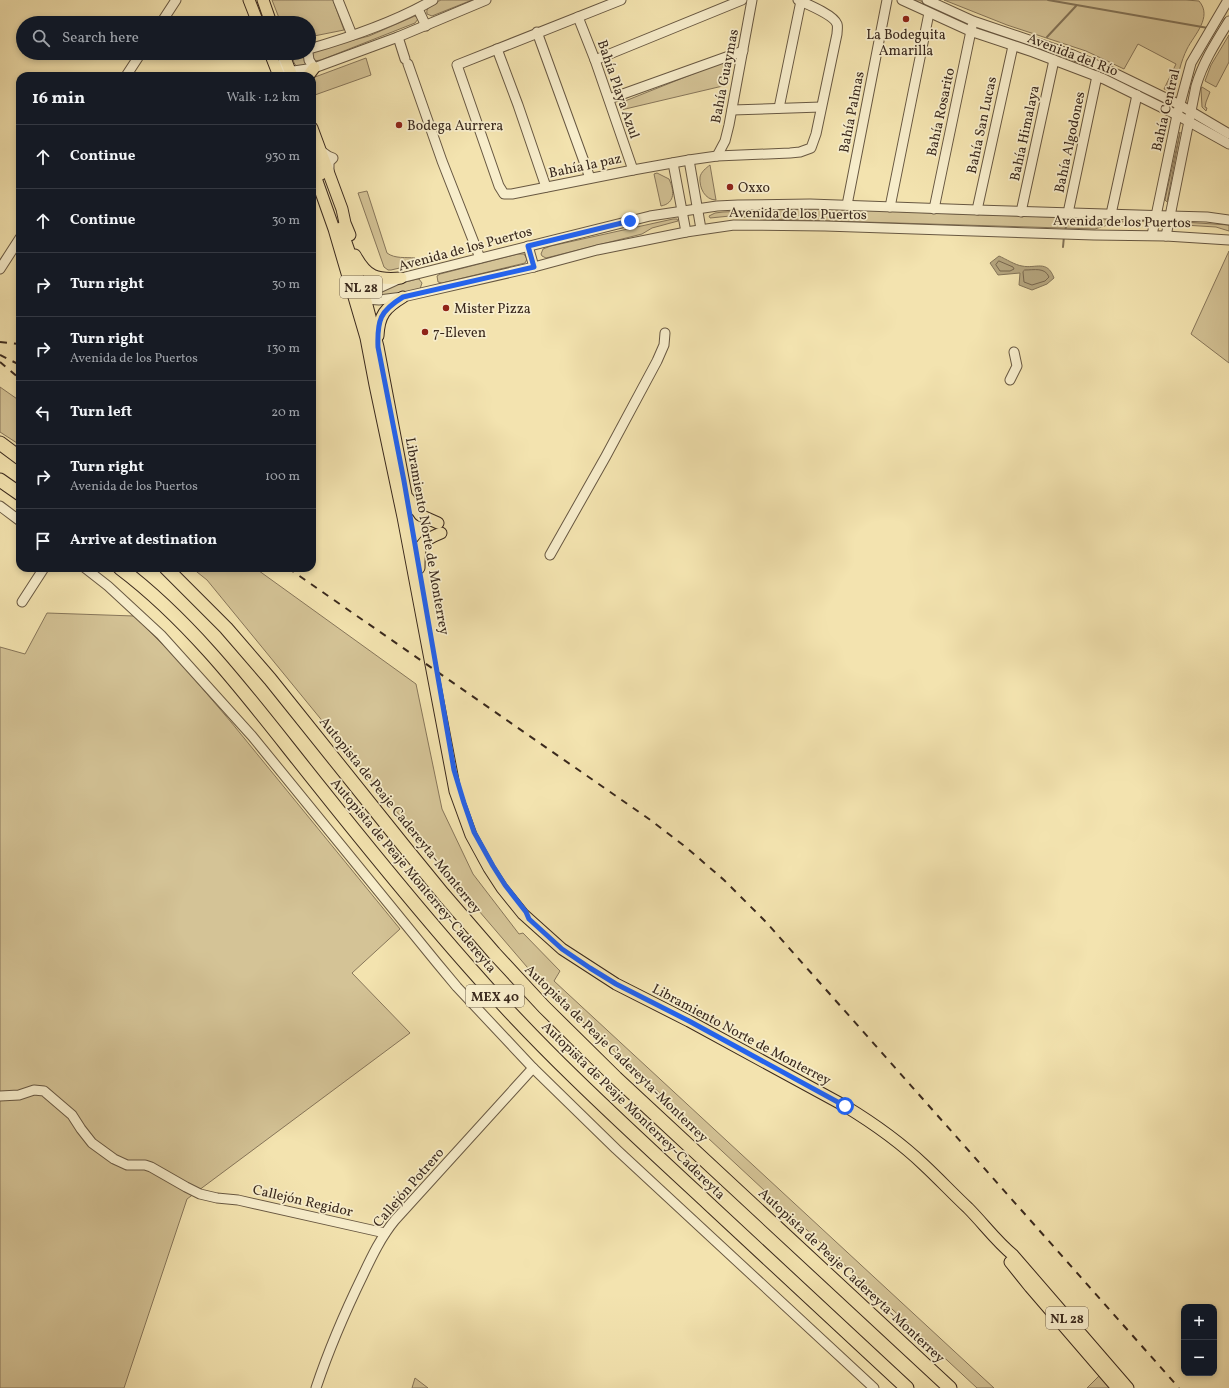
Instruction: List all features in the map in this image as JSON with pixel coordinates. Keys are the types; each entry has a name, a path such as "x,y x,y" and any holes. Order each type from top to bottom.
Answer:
{"highway":[{"path":"0,444 16,455"},
{"path":"0,480 16,491"},
{"name":"Autopista de Peaje Monterrey-Cadereyta","path":"125,572 174,616 218,662 396,883 516,1020 607,1110 907,1388"},
{"name":"Autopista de Peaje Cadereyta-Monterrey","path":"170,572 231,633 279,690 434,883 494,953 544,1007 622,1083 950,1388"}],"main road":[{"path":"263,0 269,16"},
{"path":"253,2 258,16"},
{"path":"253,2 262,16"},
{"path":"316,150 329,174 342,208 345,223 362,267"},
{"name":"Libramiento Norte de Monterrey","path":"316,150 338,226 366,338 374,385 400,504 455,791 471,835 489,868 523,914 562,949 616,984 763,1061 870,1121 907,1150 925,1165 973,1213 1004,1248 1013,1255 1128,1388"},
{"name":"Libramiento Norte de Monterrey","path":"316,176 338,226"},
{"path":"336,192 338,226 359,292 365,299 364,312 375,364 374,385"},
{"path":"338,226 362,267 370,274 375,277 387,279 401,278"},
{"path":"378,347 378,331 382,314 390,305 403,297"},
{"name":"Libramiento Norte de Monterrey","path":"365,299 378,347 406,493 444,716 458,786 469,818 483,850 505,885 526,912 529,919"},
{"path":"406,493 412,505 420,515 440,528 422,544 419,550 419,568"},
{"name":"Libramiento Norte de Monterrey","path":"1004,1248 1014,1267 1117,1388"},
{"path":"1043,1302 1082,1340 1091,1346 1098,1359 1122,1388"}],"street":[{"path":"166,16 176,0"},
{"path":"338,0 352,35"},
{"path":"316,47 384,24 418,9 433,0"},
{"path":"285,66 300,71 311,72 426,26 486,0"},
{"name":"Bahía la paz","path":"621,0 537,32 457,65 496,179 504,194 546,188 590,178 689,160 717,156 790,153 806,151 811,148 814,142 837,34 837,23 831,17 799,1"},
{"path":"595,60 742,0"},
{"name":"Bahía Guaymas","path":"717,156 725,141 732,110 752,0"},
{"name":"Bahía Palmas","path":"847,205 887,0"},
{"name":"Avenida del Río","path":"902,0 970,31 1101,78 1177,115 1229,144"},
{"name":"Avenida del Río","path":"927,0 973,21 1066,53 1108,70 1180,105 1229,134"},
{"name":"Bahía Central","path":"1152,235 1177,115 1191,63 1218,14 1228,0"},
{"path":"779,108 799,1"},
{"path":"418,9 426,26"},
{"path":"890,207 929,13"},
{"name":"Bahía Playa Azul","path":"578,17 595,60 633,170"},
{"name":"Bahía Rosarito","path":"934,208 973,21"},
{"name":"Bahía Central","path":"1166,236 1201,70 1229,21"},
{"path":"537,32 590,178"},
{"path":"398,37 442,160 480,258"},
{"path":"1206,37 1216,42"},
{"name":"Bahía San Lucas","path":"977,210 1013,46"},
{"path":"497,49 546,188"},
{"path":"609,99 743,51"},
{"path":"129,72 136,60"},
{"path":"309,60 311,72"},
{"name":"Bahía Himalaya","path":"1022,212 1054,60"},
{"name":"Bahía Algodones","path":"1068,213 1101,78 1108,70"},
{"path":"1112,214 1137,95"},
{"path":"732,110 821,107"},
{"path":"689,160 702,229"},
{"path":"673,163 686,232"},
{"name":"Avenida de los Puertos","path":"365,299 379,288 401,278 636,219 717,206 764,204 847,205 1206,217 1229,220"},
{"name":"Avenida de los Puertos","path":"365,299 379,300 403,297 534,267 597,250 702,229 734,225 1051,234 1152,235 1229,240"},
{"path":"0,269 16,244"},
{"path":"528,246 534,267"},
{"path":"550,555 657,361 664,345 665,333"},
{"path":"1010,380 1018,366 1014,352"},
{"path":"1,510 16,519"},
{"path":"22,602 41,572"},
{"path":"89,572 108,586 161,634 252,736 437,963 462,992 534,1068 616,1149 874,1388"},
{"name":"Callejón Potrero","path":"316,1388 334,1338 352,1298 385,1233 395,1220 534,1068"},
{"name":"Callejón Regidor","path":"0,1096 19,1095 34,1090 44,1091 72,1115 92,1143 114,1159 127,1165 152,1167 200,1194 217,1198 238,1200 385,1233"}],"shaded area":[{"path":"272,0 333,0 344,30 316,36 316,16 278,16"},
{"path":"441,0 472,0 432,16 427,14 429,7"},
{"path":"914,0 919,0 965,23"},
{"path":"944,0 1186,0 1199,1 1203,7 1204,13 1201,26 1183,58 1175,88 1170,91 1164,89 1176,64 1138,44 1124,69 1086,51 1007,25"},
{"path":"415,16 418,19 415,23 321,60 314,61 312,60 316,60 316,50 369,36"},
{"path":"983,28 1049,49 1104,73 1049,51 984,31"},
{"path":"1229,35 1229,62 1216,87 1205,81 1211,65"},
{"path":"366,58 371,75 316,95 316,77"},
{"path":"294,60 308,60 309,65 301,67 296,66"},
{"path":"728,60 733,61 727,85 621,110 620,103"},
{"path":"1202,87 1210,92 1206,102 1206,111 1202,107"},
{"path":"1180,133 1167,202 1165,200"},
{"path":"710,165 716,200 706,196 700,181 700,177 704,170"},
{"path":"657,173 669,179 673,192 669,202 661,206 654,174"},
{"path":"367,191 387,253 397,257 415,258 417,264 391,270 384,267 358,193"},
{"path":"825,208 1150,221 1117,222 1095,229 765,219 730,216 710,218 709,216 715,213 723,212"},
{"path":"677,219 678,221 652,228 642,234 546,258 541,254 543,249 551,246"},
{"path":"1183,222 1229,225 1229,231 1216,227 1184,225 1182,224"},
{"path":"1229,251 1229,363 1191,334"},
{"path":"518,254 524,254 527,259 525,263 442,283 438,282 437,276 440,274"},
{"path":"419,279 422,283 420,289 384,298 379,294 383,288"},
{"path":"0,387 16,398 16,442 0,432"},
{"path":"197,572 261,572 416,684 442,809 473,874 519,934 523,933 560,971 554,981 994,1388 977,1388 539,981 455,883 207,580"},
{"path":"47,613 134,616 178,660 231,722 400,929 352,973 410,1033 187,1199 124,1388 0,1388 0,647 25,654"},
{"path":"1099,1376 1110,1388 1087,1388"},
{"path":"415,1378 428,1388 412,1388"}],"water":[{"path":"999,256 1013,263 1027,267 1044,267 1051,272 1054,278 1047,284 1032,290 1019,285 1020,273 998,275 990,263"}],"waterway":[{"path":"1048,0 1208,28"},
{"path":"1047,37 1076,6"},
{"path":"1065,232 1068,216"},
{"path":"1063,247 1064,236"}],"railway":[{"path":"0,342 16,344"},
{"path":"0,355 16,363"},
{"path":"0,362 16,376"},
{"path":"294,572 649,819 687,848 724,880 766,922 1179,1388"}],"place":[{"name":"La Bodeguita Amarilla","path":"906,19"},
{"name":"Bodega Aurrera","path":"399,125"},
{"name":"Oxxo","path":"730,187"},
{"name":"Mister Pizza","path":"446,308"},
{"name":"7-Eleven","path":"425,332"}],"route":[{"path":"630,221 528,246 534,267 403,297 390,305 382,314 380,319 378,347 404,481 454,770 474,832 483,850 505,885 526,912 529,919 562,949 616,984 689,1021 845,1106"}]}
